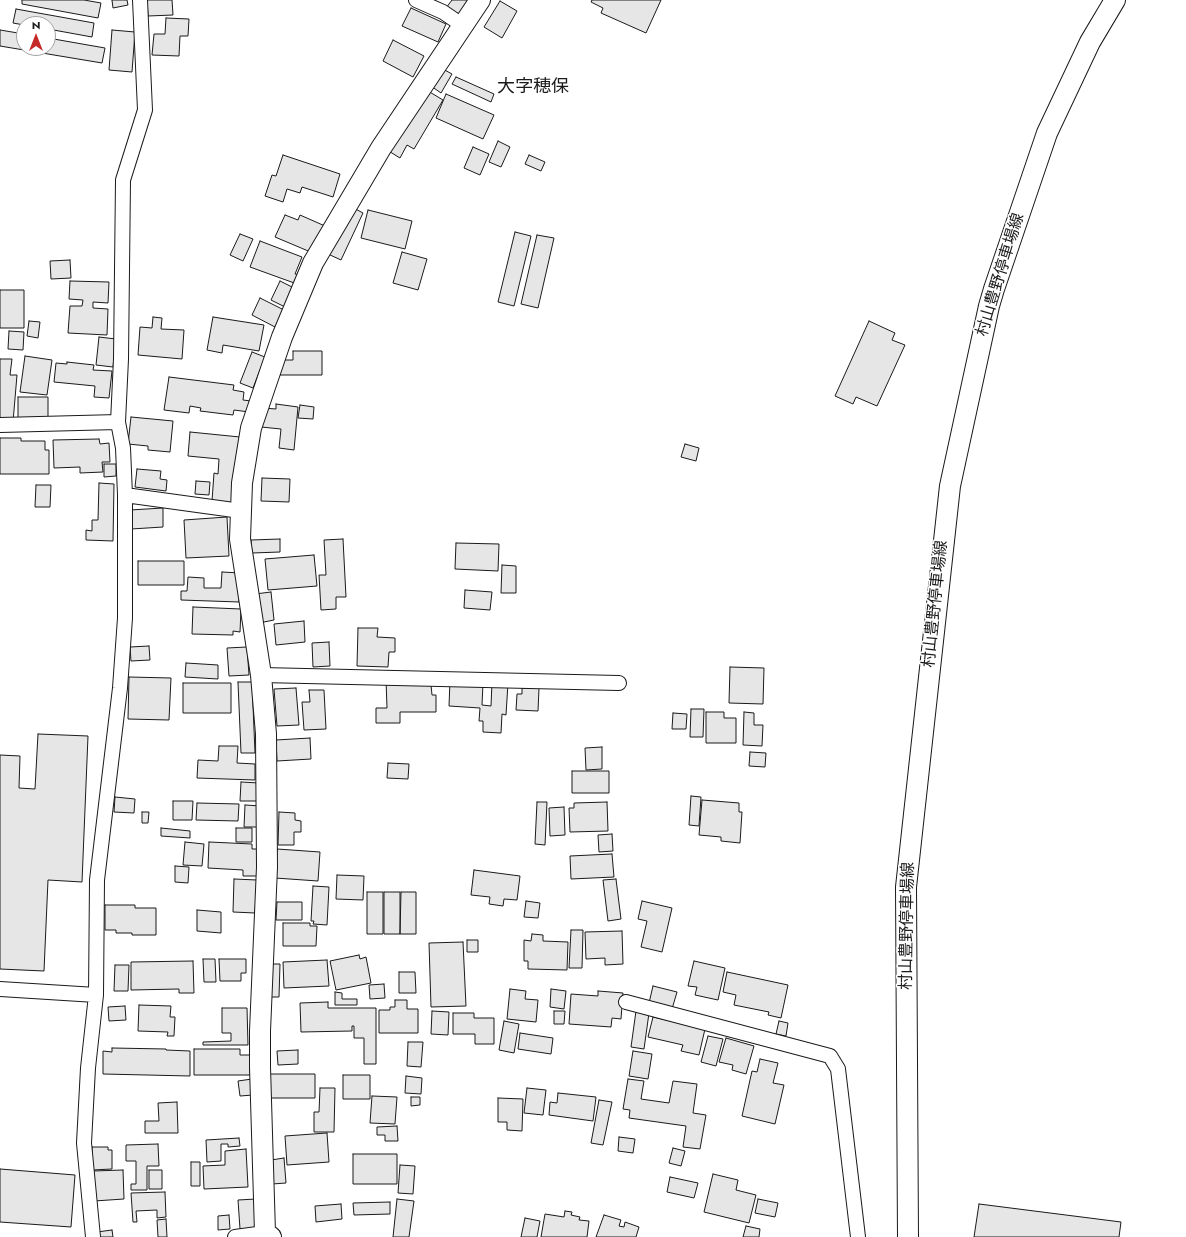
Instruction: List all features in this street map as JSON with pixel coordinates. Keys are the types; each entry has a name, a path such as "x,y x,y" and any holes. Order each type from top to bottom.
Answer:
{"street":[{"path":"93,1237 84,1143 88,1068 96,995 97,880 120,688 125,618 125,495 123,448 118,422 121,359 123,180 145,110 140,0"},
{"path":"416,0 443,12 462,25"},
{"path":"235,1237 268,1235 260,1031 266,867 266,734 261,675 240,540 242,483 251,428 282,337 313,263 381,148 480,0"},
{"name":"村山豊野停車場線","path":"908,1237 906,887 950,486 989,306 999,274 1047,133 1090,42 1115,0"},
{"path":"0,425 118,422"},
{"path":"125,495 241,511"},
{"path":"261,675 619,683"},
{"path":"0,988 96,995"},
{"path":"626,1002 830,1056 838,1069 858,1237"}],"building":[{"path":"22,0 84,0 101,3 98,18 22,4"},
{"path":"112,0 127,0 128,5 113,8"},
{"path":"147,0 172,0 173,15 148,16"},
{"path":"452,0 471,0 460,17 446,8"},
{"path":"592,0 661,0 646,33 601,13 603,8 591,2"},
{"path":"500,1 517,11 502,38 484,27"},
{"path":"411,8 446,24 438,42 402,26"},
{"path":"16,9 55,16 16,16 16,24 13,23"},
{"path":"56,16 94,23 92,37 56,30"},
{"path":"166,18 189,19 188,36 180,36 179,56 152,55 154,34 165,34"},
{"path":"0,30 16,33 16,49 0,46"},
{"path":"112,30 135,32 132,72 109,70"},
{"path":"56,39 105,48 102,63 56,55"},
{"path":"393,40 424,56 413,77 383,61"},
{"path":"441,68 452,74 441,93 431,86"},
{"path":"456,77 494,94 491,102 452,84"},
{"path":"423,88 443,100 414,149 407,145 400,158 387,150"},
{"path":"446,94 494,115 483,139 436,118"},
{"path":"498,141 510,147 501,167 489,162"},
{"path":"473,147 489,154 480,175 464,168"},
{"path":"283,155 340,174 333,197 302,187 300,193 287,189 283,202 265,196 272,175 276,176"},
{"path":"529,155 545,162 541,171 525,164"},
{"path":"350,206 363,213 341,260 328,254"},
{"path":"368,210 412,221 405,249 361,238"},
{"path":"285,215 298,220 300,215 325,226 313,253 275,237"},
{"path":"515,232 531,236 514,306 498,302"},
{"path":"240,234 253,239 243,261 230,255"},
{"path":"537,235 554,238 538,308 521,304"},
{"path":"260,241 302,257 295,274 300,275 297,284 250,267"},
{"path":"402,252 427,259 418,290 393,283"},
{"path":"70,260 71,278 51,279 50,261"},
{"path":"70,281 109,282 108,303 93,302 93,308 108,309 107,335 68,333 70,306 82,306 83,300 69,299"},
{"path":"280,281 294,288 285,307 271,300"},
{"path":"0,290 24,290 24,328 0,328"},
{"path":"260,298 284,310 275,327 252,315"},
{"path":"153,317 162,318 161,329 184,330 182,359 138,355 140,327 152,328"},
{"path":"213,317 264,325 259,351 223,345 222,353 207,350"},
{"path":"29,321 40,322 38,338 27,336"},
{"path":"869,321 895,333 892,340 905,345 877,406 856,397 853,404 835,396"},
{"path":"9,331 24,332 23,350 8,349"},
{"path":"99,337 116,339 113,367 96,365"},
{"path":"293,351 322,351 322,375 280,375 280,360 293,360"},
{"path":"252,352 265,357 253,388 240,383"},
{"path":"25,356 52,360 47,395 20,392"},
{"path":"0,359 12,359 10,375 17,375 13,422 0,421"},
{"path":"67,362 94,365 93,370 112,371 109,398 94,397 95,386 54,382 56,363 67,364"},
{"path":"169,377 234,385 233,390 244,392 243,400 251,401 249,412 234,410 233,415 200,411 201,408 190,406 189,413 164,410"},
{"path":"18,397 48,397 48,418 18,418"},
{"path":"276,404 298,407 294,450 279,448 281,429 261,427 263,408 276,409"},
{"path":"300,405 314,407 313,419 298,418"},
{"path":"131,417 173,421 170,452 148,450 148,446 128,444"},
{"path":"190,432 240,437 234,503 212,501 214,473 218,474 219,459 188,456"},
{"path":"0,438 21,438 21,441 45,441 45,450 49,450 49,474 0,474"},
{"path":"99,439 100,444 109,443 110,462 102,462 103,472 80,473 80,467 54,468 53,440"},
{"path":"685,444 699,448 696,461 681,457"},
{"path":"104,464 116,464 116,476 104,477"},
{"path":"137,469 161,471 160,479 167,480 166,491 135,487"},
{"path":"262,478 290,479 289,502 261,501"},
{"path":"196,481 210,482 209,495 195,494"},
{"path":"99,483 114,484 113,541 86,540 86,530 92,531 92,520 98,520"},
{"path":"36,485 51,485 50,507 35,507"},
{"path":"163,508 163,527 131,529 130,510"},
{"path":"227,517 229,556 186,558 184,520"},
{"path":"280,539 280,552 252,553 251,540"},
{"path":"343,539 346,597 336,597 336,609 321,610 319,575 326,575 324,540"},
{"path":"456,543 499,544 498,571 455,569"},
{"path":"314,555 317,586 268,590 265,559"},
{"path":"138,561 184,561 184,585 138,585"},
{"path":"502,565 516,566 516,593 501,593"},
{"path":"222,572 240,573 239,602 181,600 181,591 187,591 188,577 204,578 204,588 221,588"},
{"path":"465,590 492,592 490,610 464,608"},
{"path":"271,592 274,620 259,623 255,594"},
{"path":"193,607 241,609 240,632 233,631 233,635 192,634"},
{"path":"304,621 305,642 276,645 274,624"},
{"path":"358,628 378,628 377,637 395,638 395,652 389,652 388,667 357,666"},
{"path":"329,642 330,666 313,667 312,643"},
{"path":"149,646 150,660 131,661 130,647"},
{"path":"247,647 249,675 229,676 227,648"},
{"path":"186,663 218,665 218,679 185,677"},
{"path":"730,667 764,668 763,704 729,703"},
{"path":"129,677 171,678 169,720 128,719"},
{"path":"386,680 431,685 432,695 436,695 436,712 400,712 400,723 376,723 376,708 387,708"},
{"path":"450,681 483,683 482,705 491,706 492,682 508,683 506,715 502,714 501,733 483,732 483,721 479,721 480,708 449,706"},
{"path":"238,682 252,682 255,753 241,753"},
{"path":"183,683 231,683 231,713 183,713"},
{"path":"296,688 299,725 277,726 274,689"},
{"path":"522,688 539,688 538,711 516,710 517,694 522,694"},
{"path":"309,690 324,690 326,729 304,730 302,702 310,702"},
{"path":"691,709 704,709 703,737 690,737"},
{"path":"706,712 724,712 724,718 736,718 736,743 706,743"},
{"path":"744,712 754,713 754,725 763,725 762,746 743,745"},
{"path":"673,713 687,714 686,729 672,729"},
{"path":"38,734 88,736 82,882 48,880 44,971 0,969 0,755 20,756 19,788 35,789"},
{"path":"310,738 311,759 277,761 276,740"},
{"path":"219,746 238,746 237,763 255,764 255,780 197,778 198,760 218,761"},
{"path":"602,747 602,769 586,770 585,748"},
{"path":"750,752 766,753 765,767 749,766"},
{"path":"388,763 409,764 408,779 387,778"},
{"path":"572,771 609,771 609,793 572,793"},
{"path":"241,782 259,783 258,801 240,801"},
{"path":"691,796 701,797 699,826 689,825"},
{"path":"115,797 135,799 134,813 114,812"},
{"path":"702,800 739,803 739,812 742,812 740,843 721,841 721,837 699,835"},
{"path":"173,801 193,801 192,820 173,820"},
{"path":"537,802 547,802 545,845 535,844"},
{"path":"607,802 608,831 570,832 569,808 574,808 574,803"},
{"path":"197,803 239,804 238,821 196,820"},
{"path":"245,805 261,806 261,827 244,827"},
{"path":"564,807 565,835 550,836 549,808"},
{"path":"142,812 149,812 148,823 142,823"},
{"path":"279,812 295,813 295,820 301,821 301,832 294,832 294,845 278,845"},
{"path":"161,828 190,831 190,838 161,836"},
{"path":"236,828 252,828 252,842 236,842"},
{"path":"612,834 613,851 599,852 598,835"},
{"path":"185,842 204,844 202,866 183,865"},
{"path":"209,842 252,844 252,849 259,849 258,876 243,876 243,870 208,868"},
{"path":"277,849 320,852 318,881 275,878"},
{"path":"612,854 614,877 571,879 570,856"},
{"path":"175,866 189,867 188,883 175,882"},
{"path":"474,870 520,876 517,900 504,899 503,906 489,904 490,897 471,895"},
{"path":"337,875 364,876 363,900 336,899"},
{"path":"234,879 257,880 255,913 233,912"},
{"path":"616,879 621,919 608,921 603,880"},
{"path":"313,886 329,887 327,925 313,924 314,921 311,921"},
{"path":"367,892 383,892 383,934 367,934"},
{"path":"384,892 400,892 400,934 384,934"},
{"path":"401,892 416,892 416,934 400,934"},
{"path":"526,901 540,903 538,918 524,917"},
{"path":"642,901 672,908 662,952 641,947 647,921 638,919"},
{"path":"277,902 302,902 302,920 276,920"},
{"path":"105,905 135,905 135,908 156,908 156,935 132,935 132,933 116,933 116,930 105,930"},
{"path":"197,910 221,912 221,933 197,931"},
{"path":"283,923 310,923 310,926 317,926 316,946 283,946"},
{"path":"571,930 583,930 582,968 569,968"},
{"path":"622,931 623,964 605,965 605,958 586,959 585,932"},
{"path":"532,934 543,935 543,941 568,942 567,970 528,969 528,961 524,961 524,940 531,941"},
{"path":"467,940 478,940 478,952 467,952"},
{"path":"463,942 466,1006 431,1007 429,943"},
{"path":"359,955 360,959 366,957 371,983 336,990 330,961"},
{"path":"203,959 215,959 216,982 204,982"},
{"path":"219,959 246,959 246,973 241,973 241,981 220,981"},
{"path":"327,960 329,986 284,988 283,962"},
{"path":"193,961 194,993 179,993 179,989 131,990 131,962"},
{"path":"694,961 725,968 718,1000 695,995 697,987 688,986"},
{"path":"270,964 280,964 279,997 270,997"},
{"path":"115,965 129,965 128,991 114,991"},
{"path":"399,972 415,972 416,993 399,993"},
{"path":"727,972 788,985 781,1018 768,1015 769,1012 734,1005 736,995 723,992"},
{"path":"384,984 385,998 370,999 369,985"},
{"path":"653,986 677,992 672,1009 649,1003"},
{"path":"510,989 526,991 525,999 538,1000 536,1022 507,1019"},
{"path":"551,989 566,991 564,1009 550,1007"},
{"path":"598,991 623,993 621,1019 612,1018 611,1027 569,1024 571,994 598,996"},
{"path":"335,992 342,993 342,999 357,999 357,1005 335,1005"},
{"path":"395,1000 407,1000 407,1009 418,1009 418,1033 379,1033 379,1010 390,1010 390,1007 395,1007"},
{"path":"328,1002 328,1008 376,1008 376,1064 364,1064 364,1038 354,1038 354,1026 352,1026 352,1031 301,1032 300,1003"},
{"path":"139,1005 171,1006 170,1017 175,1017 174,1036 167,1036 168,1032 138,1031"},
{"path":"125,1006 126,1020 109,1021 108,1007"},
{"path":"222,1008 247,1008 248,1045 203,1045 203,1042 231,1041 231,1033 222,1033"},
{"path":"432,1011 449,1012 448,1035 431,1034"},
{"path":"554,1011 565,1011 564,1024 554,1024"},
{"path":"636,1011 649,1013 644,1049 631,1047"},
{"path":"453,1013 474,1013 474,1018 494,1018 494,1044 475,1044 475,1034 453,1034"},
{"path":"653,1017 705,1029 699,1055 681,1051 683,1045 648,1037"},
{"path":"504,1021 519,1024 514,1053 499,1050"},
{"path":"779,1021 788,1023 786,1036 776,1034"},
{"path":"520,1033 553,1038 551,1054 518,1049"},
{"path":"708,1036 723,1039 716,1066 701,1062"},
{"path":"726,1038 754,1046 746,1074 732,1070 733,1065 719,1062"},
{"path":"408,1042 423,1042 421,1067 407,1066"},
{"path":"112,1048 190,1051 190,1076 103,1074 103,1051 112,1052"},
{"path":"194,1049 240,1049 240,1055 250,1055 250,1075 194,1075"},
{"path":"298,1050 298,1064 278,1065 277,1051"},
{"path":"633,1051 652,1054 648,1079 629,1076"},
{"path":"760,1059 778,1063 773,1083 784,1085 775,1124 742,1116 752,1071 757,1072"},
{"path":"269,1074 315,1074 315,1098 268,1098"},
{"path":"343,1075 370,1075 370,1099 343,1099"},
{"path":"406,1076 422,1078 421,1094 405,1093"},
{"path":"252,1079 253,1095 240,1096 238,1081"},
{"path":"628,1079 644,1081 641,1099 669,1103 673,1081 697,1084 693,1113 706,1115 700,1149 683,1147 686,1126 629,1118 630,1110 623,1109"},
{"path":"320,1088 335,1088 334,1132 314,1132 314,1112 319,1112"},
{"path":"527,1088 546,1090 543,1115 524,1113"},
{"path":"558,1093 596,1097 593,1121 549,1115 550,1102 557,1103"},
{"path":"372,1096 397,1097 395,1124 370,1123"},
{"path":"411,1097 420,1097 420,1105 411,1106"},
{"path":"498,1098 523,1099 522,1131 507,1130 507,1122 498,1122"},
{"path":"599,1100 612,1102 603,1145 591,1143"},
{"path":"177,1102 178,1133 145,1133 145,1121 159,1121 158,1103"},
{"path":"397,1126 398,1141 385,1141 385,1135 377,1135 377,1127"},
{"path":"327,1133 329,1162 287,1165 285,1136"},
{"path":"619,1137 635,1139 633,1153 618,1151"},
{"path":"239,1138 240,1146 228,1147 228,1144 221,1144 221,1161 207,1162 206,1140"},
{"path":"158,1144 159,1166 147,1166 147,1190 131,1190 131,1184 136,1184 136,1161 126,1161 126,1145"},
{"path":"92,1147 108,1147 108,1150 112,1150 112,1169 92,1170"},
{"path":"673,1148 685,1151 681,1166 669,1163"},
{"path":"246,1149 248,1187 204,1189 203,1166 225,1165 225,1151"},
{"path":"353,1154 397,1154 397,1184 353,1184"},
{"path":"284,1158 286,1183 272,1184 271,1160"},
{"path":"191,1162 200,1162 200,1186 191,1186"},
{"path":"400,1165 415,1166 413,1194 398,1193"},
{"path":"0,1169 75,1175 71,1227 0,1222"},
{"path":"123,1170 124,1199 94,1201 93,1171"},
{"path":"149,1170 162,1170 162,1189 149,1189"},
{"path":"713,1174 738,1180 736,1190 756,1195 749,1223 704,1212"},
{"path":"670,1177 698,1183 694,1198 667,1192"},
{"path":"165,1192 166,1217 157,1218 157,1210 136,1211 137,1222 133,1222 131,1193"},
{"path":"256,1199 258,1228 240,1229 238,1200"},
{"path":"397,1199 414,1201 409,1237 393,1237"},
{"path":"758,1199 778,1203 775,1217 755,1213"},
{"path":"390,1202 390,1214 354,1215 353,1203"},
{"path":"341,1204 342,1219 316,1222 315,1206"},
{"path":"979,1204 1121,1222 1119,1237 974,1237"},
{"path":"565,1211 572,1212 571,1215 580,1217 579,1220 589,1221 587,1237 541,1237 545,1214 564,1217"},
{"path":"229,1215 230,1229 218,1230 218,1216"},
{"path":"604,1215 621,1220 619,1226 624,1227 625,1222 639,1227 636,1237 596,1237"},
{"path":"525,1218 540,1221 537,1237 521,1237"},
{"path":"166,1219 167,1237 158,1237 157,1220"},
{"path":"746,1226 760,1229 759,1237 743,1237"},
{"path":"112,1230 113,1237 98,1237 97,1232"}],"district":[{"name":"大字穂保","path":"533,88"}]}
